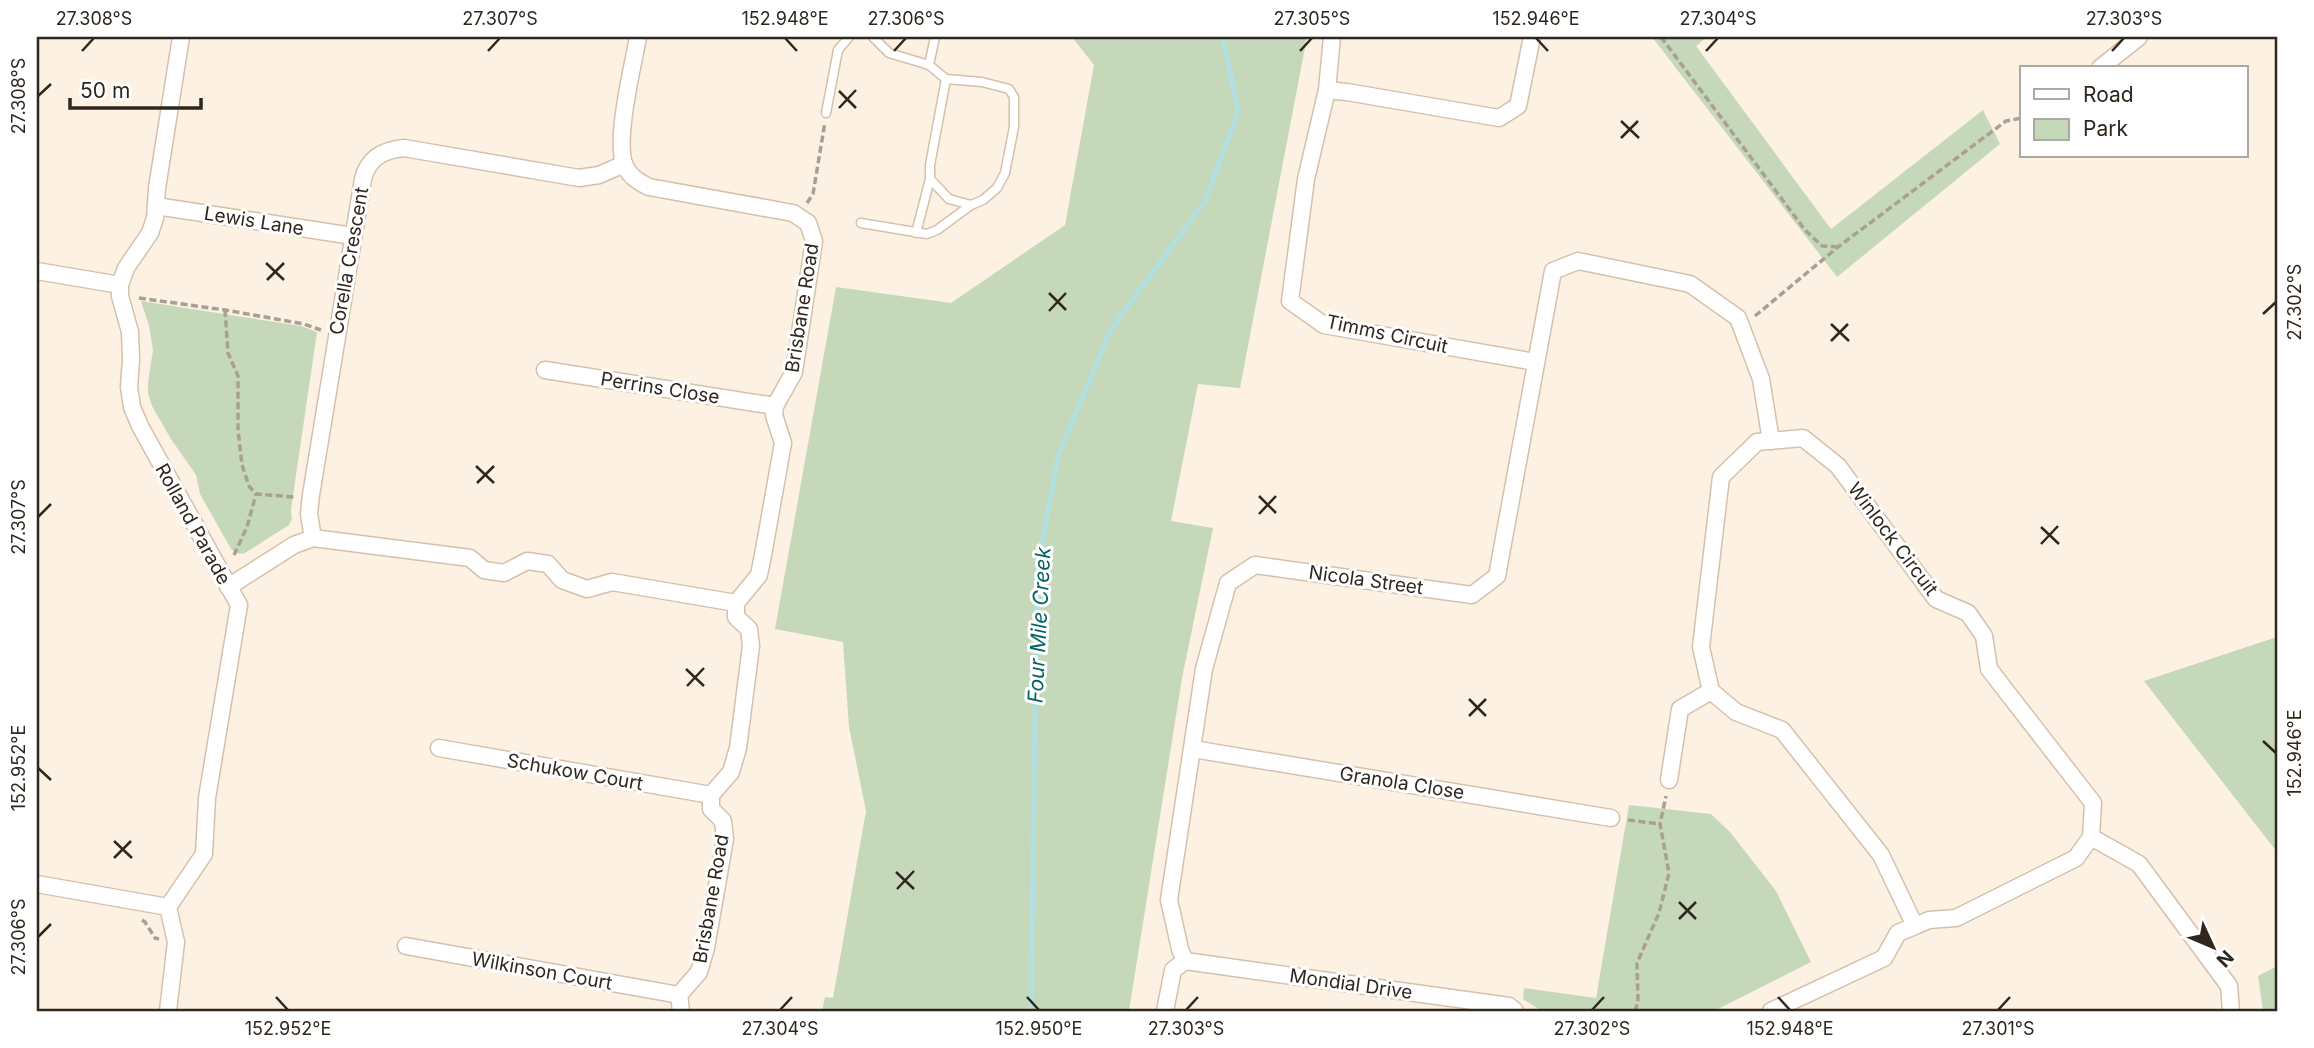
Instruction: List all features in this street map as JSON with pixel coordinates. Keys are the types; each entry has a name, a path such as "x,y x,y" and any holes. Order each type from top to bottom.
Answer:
{"street":[{"path":"37,271 120,285 126,268 150,233 181,37"},
{"path":"624,164 621,142 638,37"},
{"name":"Timms Circuit","path":"1332,37 1326,90 1306,179 1290,302 1324,325 1535,362"},
{"path":"1326,90 1499,118 1518,106 1532,37"},
{"path":"2103,66 2139,37"},
{"name":"Corella Crescent","path":"313,538 309,513 311,495 365,171 380,154 404,148 579,178 599,175 624,164"},
{"name":"Brisbane Road","path":"624,164 636,180 649,187 784,210 802,217 808,223 814,236 814,248 794,372 775,406"},
{"name":"Lewis Lane","path":"156,206 353,236"},
{"name":"Nicola Street","path":"1185,961 1168,900 1205,669 1228,583 1255,565 1472,595 1497,576 1553,271 1578,261 1690,284 1738,318 1741,327"},
{"name":"Rolland Parade","path":"120,285 120,296 130,332 129,387 132,407 239,605 207,798 204,854 168,907"},
{"path":"1741,327 1761,379 1771,441"},
{"name":"Perrins Close","path":"545,370 775,406"},
{"path":"711,795 731,772 738,748 751,646 749,629 736,617 736,603 759,575 764,555 783,443 774,415 775,406"},
{"name":"Winlock Circuit","path":"1711,691 1701,647 1721,477 1757,442 1803,438 1838,466 1936,599 1968,613 1984,636 1989,668 2093,803 2091,837"},
{"path":"228,587 294,545 313,538 470,558 484,570 505,573 527,561 548,564 562,580 587,589 612,583 736,603"},
{"path":"1669,780 1680,709 1711,691 1736,712 1782,730 1881,855 1915,926"},
{"name":"Schukow Court","path":"439,748 711,795"},
{"name":"Granola Close","path":"1193,749 1611,818"},
{"name":"Brisbane Road","path":"680,1003 699,972 706,948 725,839 723,821 711,809 711,795"},
{"path":"1771,1011 1884,958 1898,933 1929,920 1956,918 2076,858 2091,837 2139,864 2229,986 2231,1011"},
{"path":"37,884 168,907 176,942 168,1011"},
{"name":"Wilkinson Court","path":"405,946 680,1003"},
{"path":"1165,1011 1173,970 1185,961"},
{"name":"Mondial Drive","path":"1185,961 1509,1006 1516,1011"}],"lane":[{"path":"826,113 838,50 849,37"},
{"path":"861,223 927,234 983,200 997,187 1005,173 1016,109 1009,89 982,82 946,79 929,65 889,53 873,37"},
{"path":"929,65 935,37"},
{"path":"916,233 930,179 930,165 946,79"},
{"path":"930,179 949,199 971,205"}],"path":[{"path":"1661,37 1805,230 1822,246 1838,247"},
{"path":"804,208 813,194 826,113"},
{"path":"1741,327 1838,247 2006,121 2020,118"},
{"path":"139,298 225,310 304,324 316,330 337,333"},
{"path":"225,310 226,344 239,382 238,430 242,465 249,486 256,494 295,497"},
{"path":"234,555 247,527 256,494"},
{"path":"1635,1011 1638,1002 1637,963 1659,913 1669,873 1660,824 1669,780"},
{"path":"1611,818 1660,824"},
{"path":"133,915 145,922 155,938 176,942"}],"green space":[{"path":"1072,37 1307,37 1240,388 1198,384 1171,521 1213,528 1182,678 1129,1011 822,1011 825,997 833,998 866,811 849,727 843,642 775,629 836,287 951,303 1065,225 1094,65"},
{"path":"1652,37 1707,37 1696,46 1831,229 1983,110 2000,144 1837,277"},
{"path":"141,301 301,326 317,332 291,509 292,519 289,525 245,553 239,554 231,549 200,494 196,475 152,406 148,382 153,350"},
{"path":"2277,637 2277,852 2144,681"},
{"path":"1629,805 1711,814 1730,832 1776,891 1811,962 1714,1011 1542,1011 1523,999 1524,988 1596,998"},
{"path":"2277,966 2277,1011 2263,1011 2258,976"}],"waterway":[{"name":"Four Mile Creek","path":"1031,1011 1037,571 1058,456 1111,329 1205,201 1238,112 1223,37"}]}
